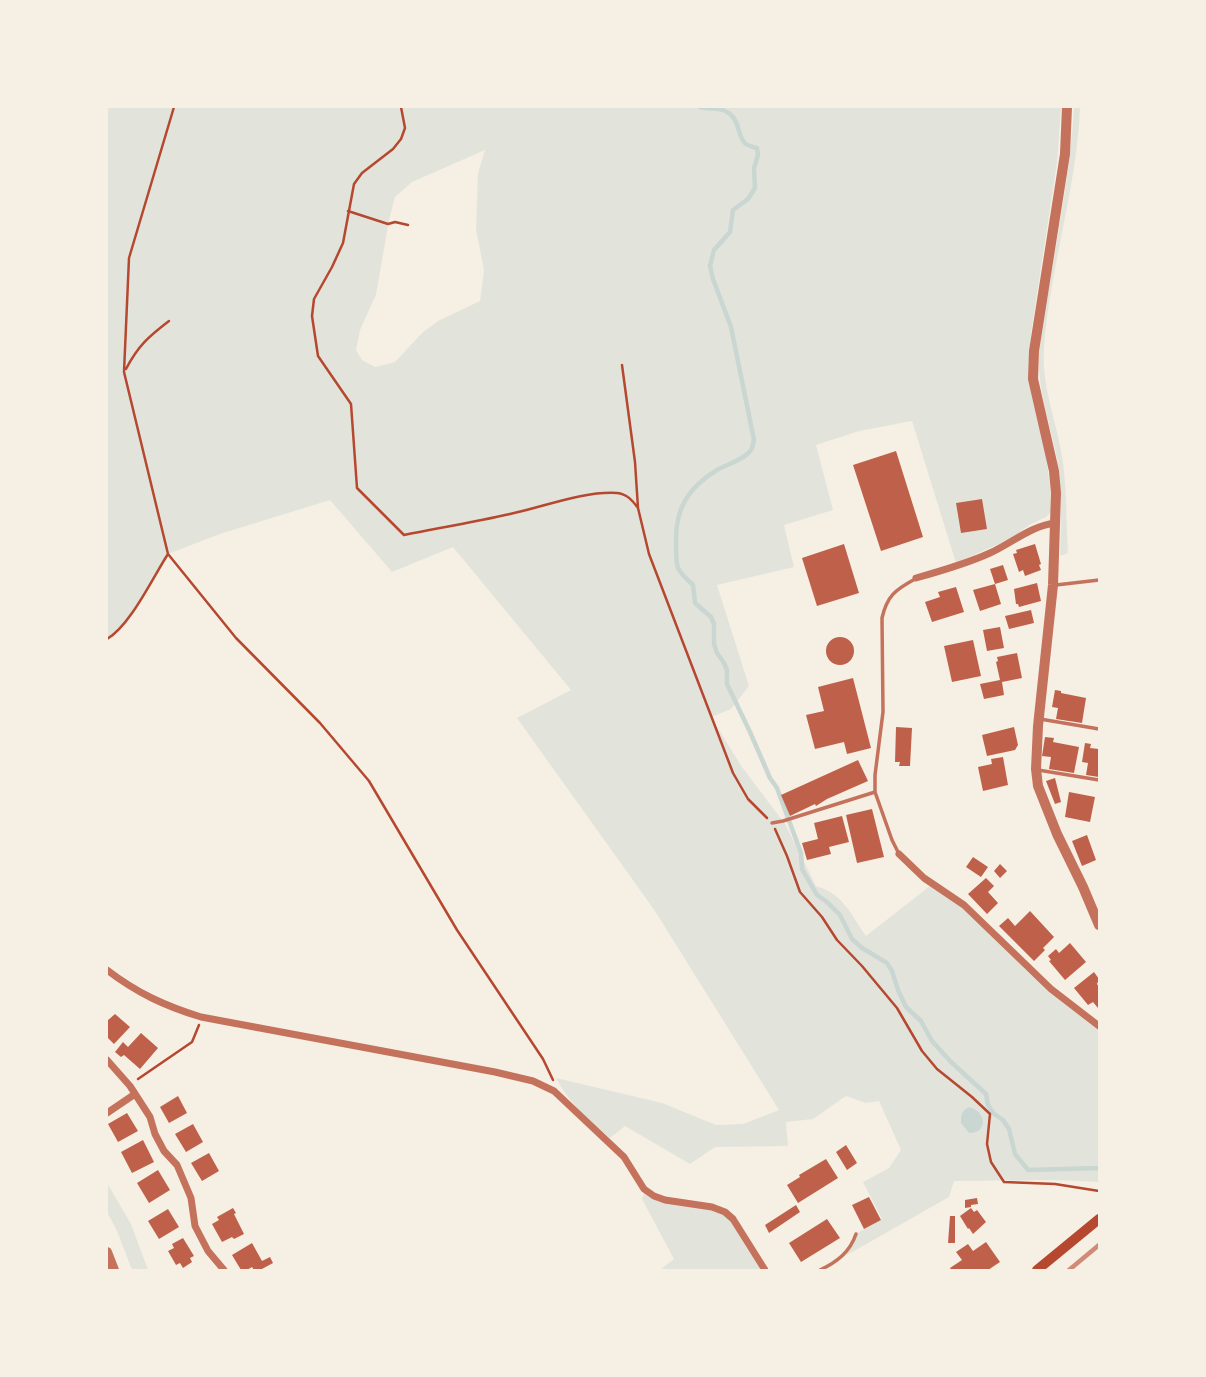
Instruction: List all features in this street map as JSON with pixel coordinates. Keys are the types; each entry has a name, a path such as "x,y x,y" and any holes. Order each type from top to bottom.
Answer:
{"main road":[{"path":"1037,1270 1099,1219"}],"street":[{"path":"1067,107 1065,154 1034,351 1033,379 1054,471 1056,523 1054,585 1035,749 1038,786 1099,925"},
{"path":"916,579 969,562 1044,524 1056,523"},
{"path":"899,853 924,878 964,905 1051,989 1099,1026"},
{"path":"107,970 130,988 171,1008 201,1017 533,1081 554,1091 624,1157 644,1189 654,1196 712,1207 733,1219 765,1270"},
{"path":"107,1060 130,1086 150,1117 164,1151 177,1165 191,1198 195,1226 208,1251 224,1270"},
{"path":"107,1113 135,1094"},
{"path":"107,1252 114,1270"}],"lane":[{"path":"899,853 875,793 883,712 881,618 892,593 916,579"},
{"path":"1054,585 1099,580"},
{"path":"1038,719 1099,729"},
{"path":"1036,769 1099,780"},
{"path":"772,823 875,793"},
{"path":"820,1270 840,1259 853,1245 856,1234"}],"path":[{"path":"174,107 130,258 124,372 167,554 236,638 320,723 369,781 457,930 543,1059 553,1079 554,1091"},
{"path":"401,107 405,128 401,139 393,149 362,173 354,184 343,243 314,299 313,316 318,356 351,404 357,488 404,535 602,494 619,493 632,499 638,508"},
{"path":"348,211 388,224 395,222 408,225"},
{"path":"124,372 135,351 169,321"},
{"path":"622,365 638,508 649,554 733,773 748,799 772,823 800,892 822,917 837,940 862,965 897,1008 922,1051 937,1069 990,1114 987,1144 991,1162 1004,1182 1055,1184 1099,1191"},
{"path":"107,639 115,634 128,618 167,554"},
{"path":"130,1086 192,1042 201,1017"}],"shaded area":[{"path":"107,107 1061,107 1057,163 1031,333 1030,378 1046,456 1051,512 1012,538 956,563 912,421 859,431 816,445 833,510 784,525 794,567 717,585 749,686 731,709 711,717 742,767 785,824 816,886 834,894 840,900 866,936 930,886 966,910 1026,970 1099,1030 1099,1182 954,1181 949,1197 840,1259 856,1234 882,1219 863,1182 889,1168 901,1150 879,1101 866,1103 846,1096 813,1119 786,1122 788,1146 715,1147 690,1164 625,1126 610,1138 587,1118 556,1078 662,1103 716,1125 743,1124 779,1110 655,911 517,718 571,690 453,547 392,572 330,500 220,534 168,554 140,601 115,634 107,639","holes":["485,150 478,173 476,229 484,270 480,301 438,321 422,333 395,362 375,367 362,360 356,350 360,330 376,295 395,197 412,182"]},
{"path":"1074,107 1080,107 1078,137 1044,348 1047,392 1061,449 1065,486 1068,553 1060,556 1059,471 1043,398 1039,355 1068,171"},
{"path":"969,1107 979,1113 983,1122 980,1129 969,1133 961,1123 964,1110"},
{"path":"107,1183 131,1224 148,1270 132,1270 107,1212"},
{"path":"644,1193 658,1201 711,1210 724,1215 732,1222 763,1270 660,1270 674,1259 642,1199"}],"building":[{"path":"896,451 923,537 881,551 853,465"},
{"path":"982,499 987,529 961,533 956,503"},
{"path":"844,544 859,593 817,606 802,558"},
{"path":"1035,544 1041,570 1025,576 1023,570 1019,572 1013,554 1017,553 1016,550"},
{"path":"1003,565 1008,580 995,584 990,569"},
{"path":"1037,583 1041,601 1019,607 1014,589"},
{"path":"995,584 1001,604 980,611 973,590"},
{"path":"956,587 964,612 932,622 925,602 940,597 938,592"},
{"path":"1031,610 1034,623 1009,629 1005,616"},
{"path":"1000,627 1004,648 987,651 983,630"},
{"path":"840,637 850,641 854,651 850,661 840,665 830,661 826,651 830,641"},
{"path":"973,640 981,676 952,682 944,646"},
{"path":"1017,653 1022,678 1002,682 1004,695 984,699 980,684 1000,680 997,657"},
{"path":"853,678 871,748 847,754 844,742 815,749 806,715 824,711 818,687"},
{"path":"1055,690 1086,698 1082,723 1056,719 1058,708 1052,707"},
{"path":"896,727 912,728 910,766 899,766 900,762 895,762"},
{"path":"1014,727 1018,745 1015,750 987,756 982,735"},
{"path":"1045,737 1054,738 1053,742 1079,747 1074,773 1049,769 1051,757 1042,756"},
{"path":"1085,743 1091,744 1090,748 1099,749 1099,777 1086,775 1088,763 1082,762"},
{"path":"1003,757 1008,785 983,791 978,767 992,764 991,759"},
{"path":"858,760 868,781 790,816 781,795"},
{"path":"1055,778 1061,802 1055,804 1046,781"},
{"path":"1069,792 1095,797 1090,822 1065,817"},
{"path":"872,809 884,857 857,863 846,815"},
{"path":"842,816 849,842 829,847 831,854 807,860 802,843 818,839 814,823"},
{"path":"1087,835 1096,860 1082,866 1072,841"},
{"path":"973,857 988,867 981,877 966,867"},
{"path":"1000,864 1007,871 1000,878 994,871"},
{"path":"986,878 994,886 988,892 998,903 987,914 968,894"},
{"path":"1030,911 1054,937 1034,961 999,926 1008,918 1015,926"},
{"path":"1070,943 1086,962 1065,980 1048,956 1056,949 1059,953"},
{"path":"1094,972 1099,979 1098,1008 1093,1002 1088,1005 1074,988"},
{"path":"115,1014 130,1027 114,1044 107,1037 107,1021"},
{"path":"141,1033 158,1048 140,1069 124,1055 121,1057 115,1052 123,1042 128,1047"},
{"path":"178,1096 187,1113 169,1123 160,1107"},
{"path":"127,1113 138,1131 118,1142 108,1124"},
{"path":"193,1124 203,1142 186,1152 175,1134"},
{"path":"143,1140 154,1162 132,1173 121,1152"},
{"path":"846,1145 857,1163 847,1170 836,1152"},
{"path":"209,1153 219,1171 202,1181 191,1163"},
{"path":"826,1159 838,1178 798,1203 787,1185"},
{"path":"158,1170 170,1190 149,1203 137,1183"},
{"path":"869,1197 881,1220 864,1229 852,1205"},
{"path":"977,1198 978,1204 965,1208 965,1200"},
{"path":"796,1205 800,1212 769,1233 765,1225"},
{"path":"233,1208 244,1234 222,1242 212,1224 219,1220 217,1217"},
{"path":"971,1208 974,1212 977,1210 986,1222 973,1234 960,1216"},
{"path":"168,1209 179,1227 159,1239 148,1221"},
{"path":"950,1216 955,1216 955,1243 948,1243"},
{"path":"827,1219 840,1238 801,1262 789,1243"},
{"path":"183,1238 194,1256 190,1258 192,1262 183,1268 180,1263 176,1265 168,1251 174,1248 172,1244"},
{"path":"986,1242 1000,1262 988,1270 951,1270 950,1268 962,1260 956,1252 968,1244 973,1251"},
{"path":"252,1243 262,1261 270,1257 273,1263 260,1270 254,1270 252,1267 241,1270 232,1255"}],"waterway":[{"path":"700,107 729,113 736,122 743,141 757,148 755,188 748,199 733,210 730,232 714,250 710,266 731,327 754,440 748,453 707,477 691,491 678,519 677,566 693,585 695,603 711,617 714,624 714,644 727,670 727,684 777,788 801,853 802,869 817,895 840,915 852,939 887,963 906,1007 921,1021 932,1041 951,1062 986,1094 993,1113 1003,1120 1009,1129 1015,1154 1028,1170 1099,1168"}],"railway":[{"path":"1069,1270 1099,1245"}]}
